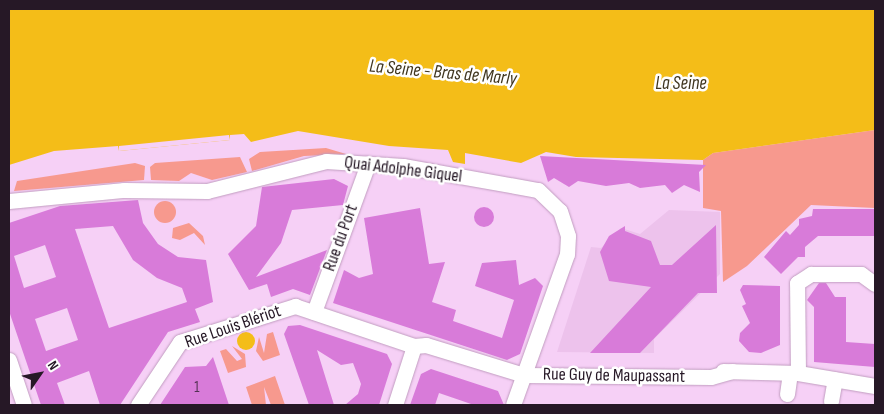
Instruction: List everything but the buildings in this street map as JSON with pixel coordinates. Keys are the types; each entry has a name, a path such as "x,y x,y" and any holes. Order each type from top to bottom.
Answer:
{"street":[{"name":"Quai Adolphe Giquel","path":"9,201 124,190 207,191 319,162 368,164 530,189 555,203 567,229 567,254 524,375"},
{"name":"Rue du Port","path":"314,312 368,164"},
{"path":"787,394 794,373 797,283 811,274 861,274 875,284"},
{"name":"Rue Louis Blériot","path":"138,405 180,342 294,306 414,346 424,354 506,381 524,375"},
{"path":"394,405 414,346"},
{"path":"9,360 24,405"},
{"name":"Rue Guy de Maupassant","path":"524,375 541,368 662,378 732,371 794,373 875,386"},
{"path":"513,405 524,375"},
{"path":"521,405 524,375"},
{"path":"831,401 835,379"}],"shaded area":[{"path":"875,130 875,208 811,205 747,266 723,282 721,211 703,208 703,160 713,153"},
{"path":"326,148 346,154 304,156 252,171 249,159 260,152"},
{"path":"240,157 247,172 212,180 191,173 179,181 151,180 150,167 155,163"},
{"path":"135,163 145,166 144,180 14,191 17,181"},
{"path":"161,201 169,201 176,208 176,216 169,223 161,223 154,216 154,208"},
{"path":"669,210 720,212 720,274 654,339 654,353 557,352 591,247 601,248 621,228 640,234"},
{"path":"189,223 203,236 205,245 194,233 180,240 172,238 173,228"},
{"path":"273,332 280,355 263,361 256,351 259,337 264,353 267,334"},
{"path":"232,346 245,354 246,367 228,373 220,351 226,349 237,361 242,359"},
{"path":"275,376 285,405 271,405 264,387 266,405 252,405 246,387"}],"water":[{"name":"La Seine","path":"9,9 875,9 875,130 713,153 703,160 576,157 546,152 521,163 465,153 465,164 453,162 448,150 389,146 298,131 251,142 244,134 230,135 230,140 119,151 118,146 54,151 9,165"},
{"path":"242,332 250,332 255,337 253,348 242,350 237,345 237,337"}],"pier":[{"path":"229,135 230,140 119,151 119,146"}],"water label":[{"name":"La Seine - Bras de Marly","path":"443,73"}]}
